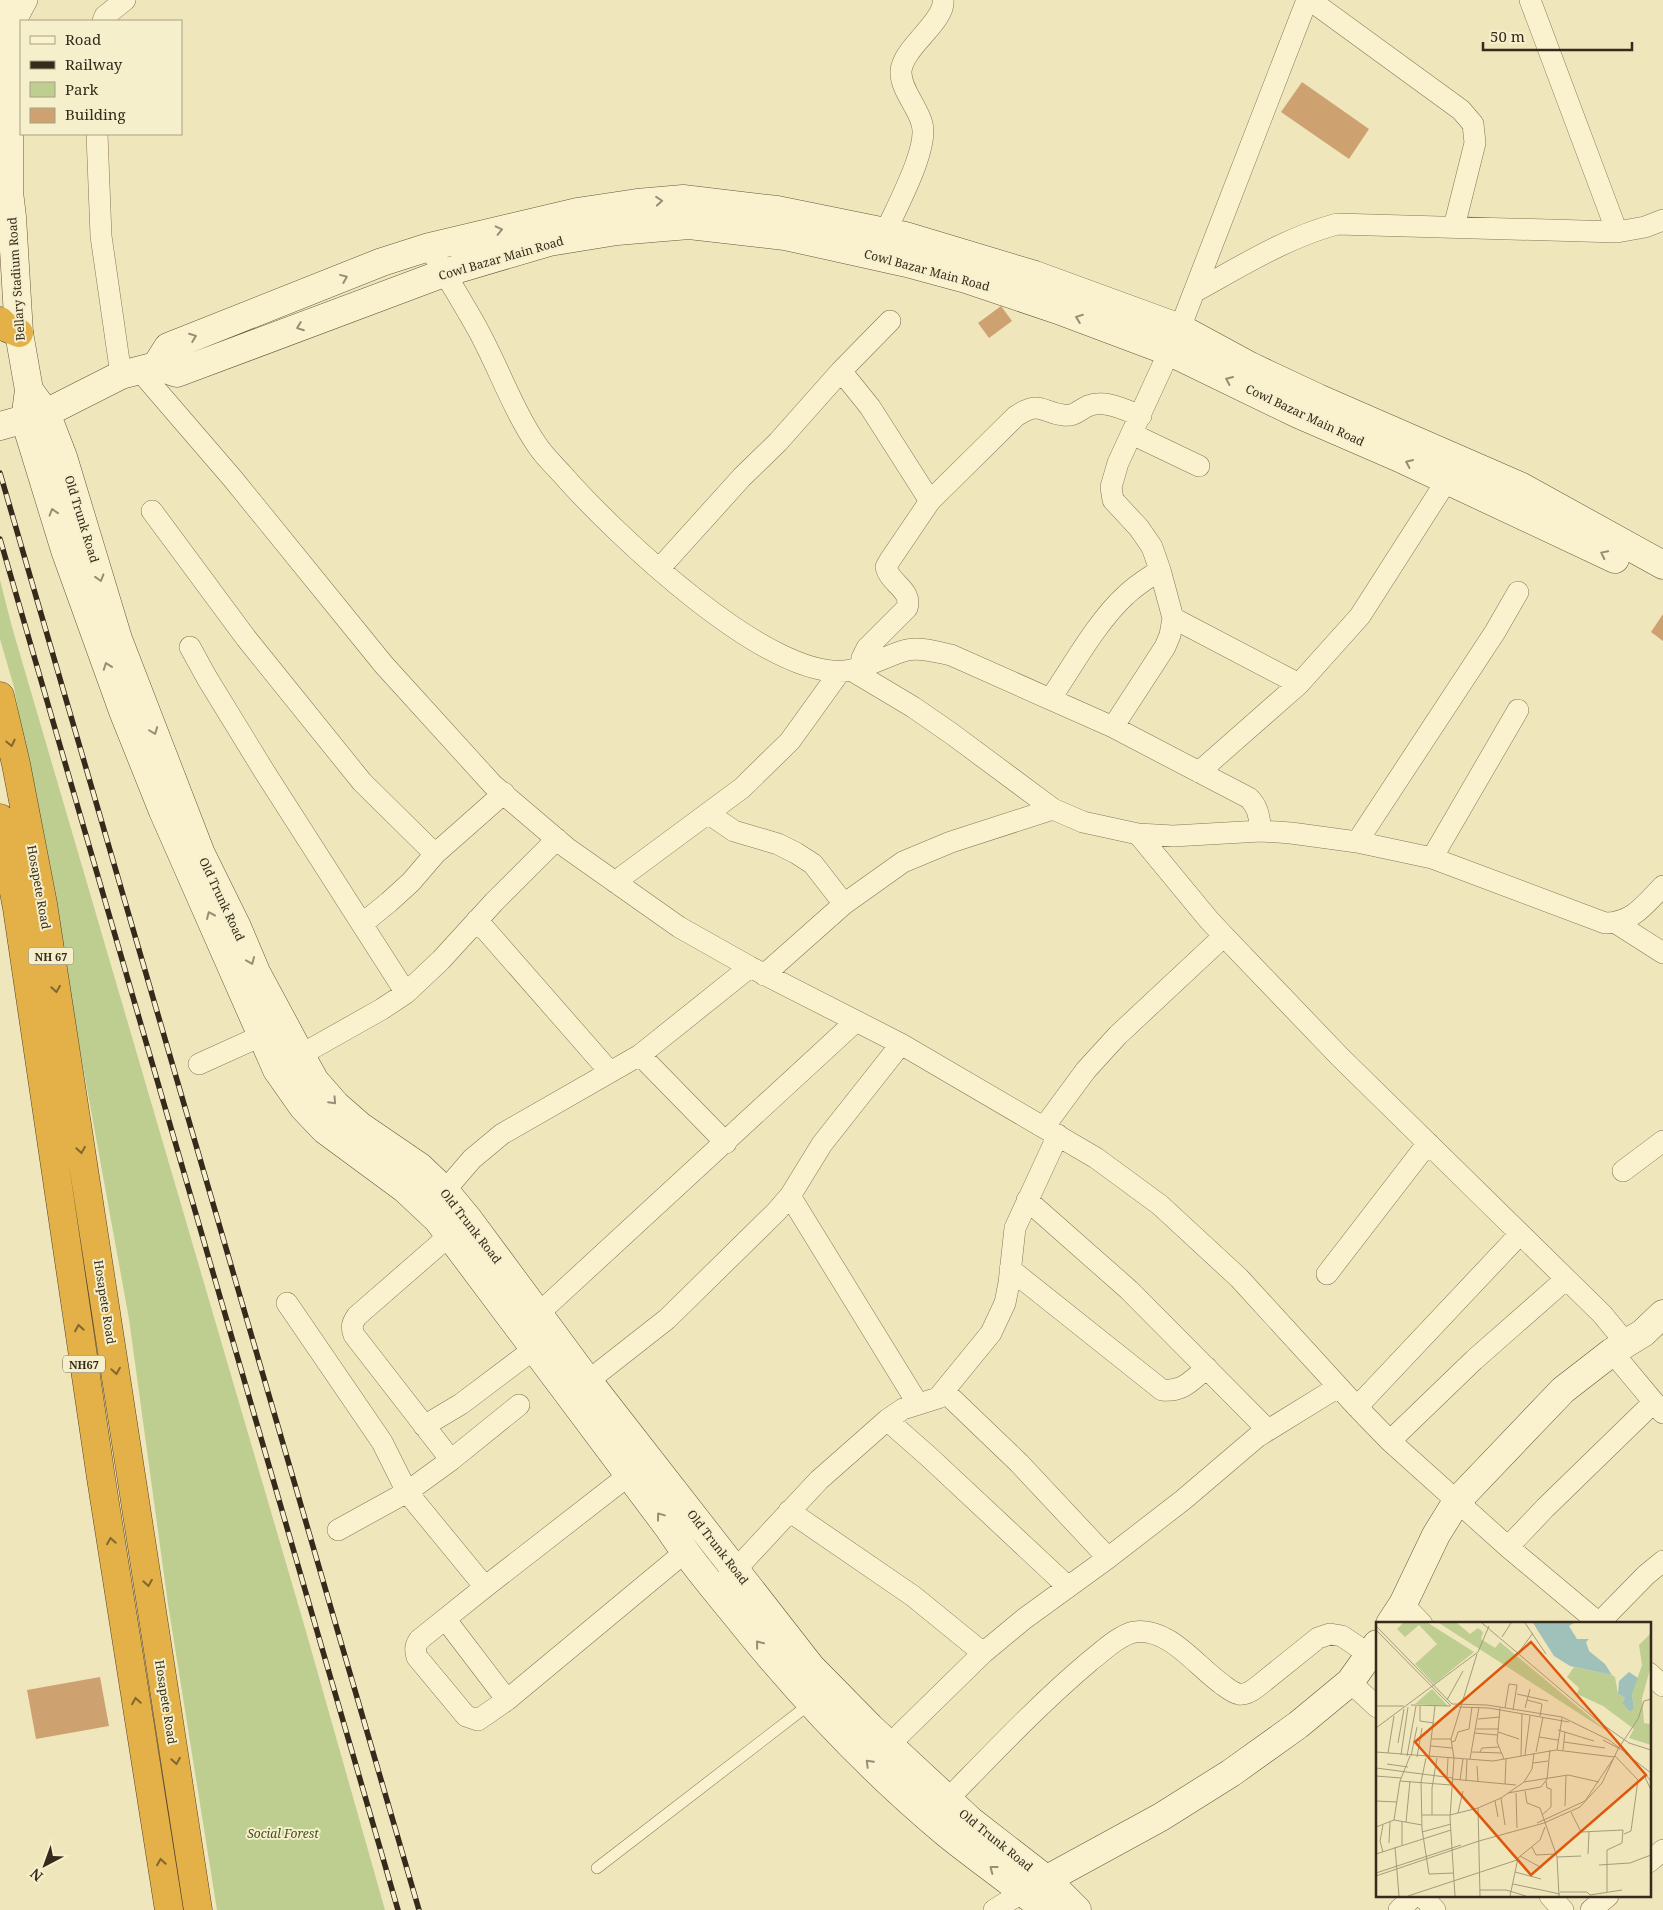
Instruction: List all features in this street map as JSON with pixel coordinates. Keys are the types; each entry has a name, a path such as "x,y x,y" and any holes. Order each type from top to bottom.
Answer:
{"highway":[{"name":"Hosapete Road","path":"0,696 16,764 43,904 198,1910"},
{"name":"Hosapete Road","path":"0,818 17,908 166,1909"}],"street":[{"name":"Bellary Stadium Road","path":"10,0 12,28 9,119 9,192 12,217 10,327 29,390 31,423"},
{"path":"12,28 27,0"},
{"path":"103,20 125,0"},
{"path":"886,231 922,148 924,133 922,122 904,85 901,71 906,57 942,10 943,0"},
{"path":"1113,727 1165,647 1170,635 1173,618 1152,547 1139,528 1113,500 1111,487 1118,462 1137,425 1194,292 1309,0 1461,110 1473,124 1475,143 1454,227"},
{"path":"1530,0 1617,232"},
{"path":"97,135 101,236 139,371 233,480 384,665 493,785 557,839 679,927 757,971 901,1044 1096,1158 1160,1205 1239,1278 1390,1441 1508,1547 1599,1622"},
{"path":"31,423 139,371 168,347 382,262 429,247 577,212 637,203 683,200 777,210 801,227 886,231 1035,275 1174,340 1250,366 1318,398 1446,471 1562,533 1663,583"},
{"path":"1194,292 1281,245 1315,230 1336,224 1617,232 1645,227 1663,220"},
{"name":"Cowl Bazar Main Road","path":"139,371 177,373 444,273 549,242 618,231 689,225 801,227 1058,310 1174,340"},
{"path":"429,247 477,328 538,446 585,500 658,569 732,627 764,646 806,666 851,670 908,650 931,650 951,655 1113,727 1249,798 1255,804 1258,812 1261,831"},
{"path":"658,569 742,477 800,419 841,371 890,321"},
{"path":"841,371 870,407 930,501"},
{"path":"615,882 742,788 790,740 862,658 867,648 907,608 909,602 906,593 887,573 886,567 930,501 1016,416 1027,409 1038,407 1063,416 1074,415 1089,406 1104,404 1137,425 1177,457 1199,466"},
{"name":"Old Trunk Road","path":"31,423 65,550 132,736 162,811 209,913 277,1070 304,1107 335,1138 405,1189 436,1201 469,1220 588,1382 811,1668 889,1745 971,1821 1035,1886 1077,1910"},
{"name":"Old Trunk Road","path":"31,423 63,457 118,639 201,854 256,972 315,1081 336,1105 360,1126 420,1167 436,1201"},
{"path":"1446,471 1520,486 1663,565"},
{"path":"1199,772 1300,684 1360,616 1446,471"},
{"path":"152,512 246,638 362,782 435,854"},
{"path":"1051,698 1112,610 1124,596 1160,570"},
{"path":"1357,842 1495,632 1518,592"},
{"path":"1173,618 1300,684"},
{"path":"190,647 264,771 406,993"},
{"path":"851,670 913,707 1053,809 1083,822 1138,834 1173,836 1261,831 1357,842 1432,858 1605,923 1616,923 1631,917 1663,886"},
{"path":"1432,858 1518,710"},
{"path":"362,924 404,888 435,854 504,793"},
{"path":"1045,1910 1035,1886 946,1833 907,1799 867,1761 766,1652 685,1552 450,1235 436,1201 472,1159 502,1134 640,1055 903,862 951,842 1053,809"},
{"path":"708,814 734,830 778,844 807,860 813,864 844,904"},
{"path":"1138,834 1209,920 1340,1058 1602,1314 1619,1348 1659,1408 1545,1508 1508,1547"},
{"path":"277,1070 300,1054 382,1009 406,993 441,960 477,920 557,839"},
{"path":"477,920 610,1072"},
{"path":"1616,923 1663,953"},
{"path":"716,1590 818,1480 887,1420 903,1409 938,1398 945,1392 991,1333 1005,1303 1015,1228 1027,1200 1051,1131 1086,1070 1118,1035 1224,936"},
{"path":"538,1314 726,1143 855,1022"},
{"path":"199,1064 261,1036"},
{"path":"588,1382 667,1319 776,1212 790,1196 822,1144 901,1044"},
{"path":"640,1055 726,1143"},
{"path":"1623,1171 1663,1141"},
{"path":"1327,1274 1428,1144"},
{"path":"790,1196 918,1404"},
{"path":"1027,1200 1129,1290 1268,1430"},
{"path":"1357,1407 1520,1234"},
{"path":"450,1235 358,1316 353,1322 352,1329 354,1335 451,1460"},
{"path":"1010,1269 1162,1390 1173,1391 1182,1389 1207,1368"},
{"path":"1390,1441 1474,1360 1566,1279"},
{"path":"287,1303 382,1442 407,1492 485,1587"},
{"path":"1417,1622 1396,1614 1436,1535 1457,1501 1563,1390 1619,1348 1643,1333 1663,1314"},
{"path":"424,1426 460,1404 534,1349"},
{"path":"889,1745 984,1653 1024,1619 1183,1500 1257,1437 1338,1387"},
{"path":"945,1392 1019,1463 1108,1558"},
{"path":"338,1530 407,1492 451,1460 519,1405"},
{"path":"887,1420 1067,1586"},
{"path":"629,1475 420,1640 416,1645 417,1657 466,1716 478,1720 507,1700 685,1552"},
{"path":"789,1511 912,1596 984,1653"},
{"path":"1601,1622 1646,1575 1663,1561"},
{"path":"446,1620 507,1700"},
{"path":"948,1799 1057,1689 1109,1646 1132,1633 1147,1630 1164,1636 1217,1681 1240,1694 1257,1688 1318,1638 1330,1634 1342,1636 1373,1650 1350,1682 1298,1725 1231,1773 1161,1817 994,1910"},
{"path":"1650,1674 1663,1687 1650,1697"},
{"path":"1350,1682 1376,1706"},
{"path":"1650,1861 1663,1850"},
{"path":"1399,1910 1412,1898"},
{"path":"1424,1898 1435,1910"},
{"path":"1552,1898 1563,1910"},
{"path":"1591,1910 1606,1898"}],"lane":[{"path":"597,1868 811,1702"}],"green space":[{"name":"Social Forest","path":"0,580 12,627 305,1628 385,1910 217,1910 168,1604 129,1319 14,687 0,639"}],"building":[{"path":"1302,82 1369,129 1349,159 1281,112"},
{"path":"1001,306 1012,321 989,338 978,323"},
{"path":"1663,614 1663,641 1651,632"},
{"path":"100,1677 109,1726 36,1739 27,1690"}],"railway":[{"path":"0,473 419,1910"},
{"path":"0,539 398,1910"}]}
